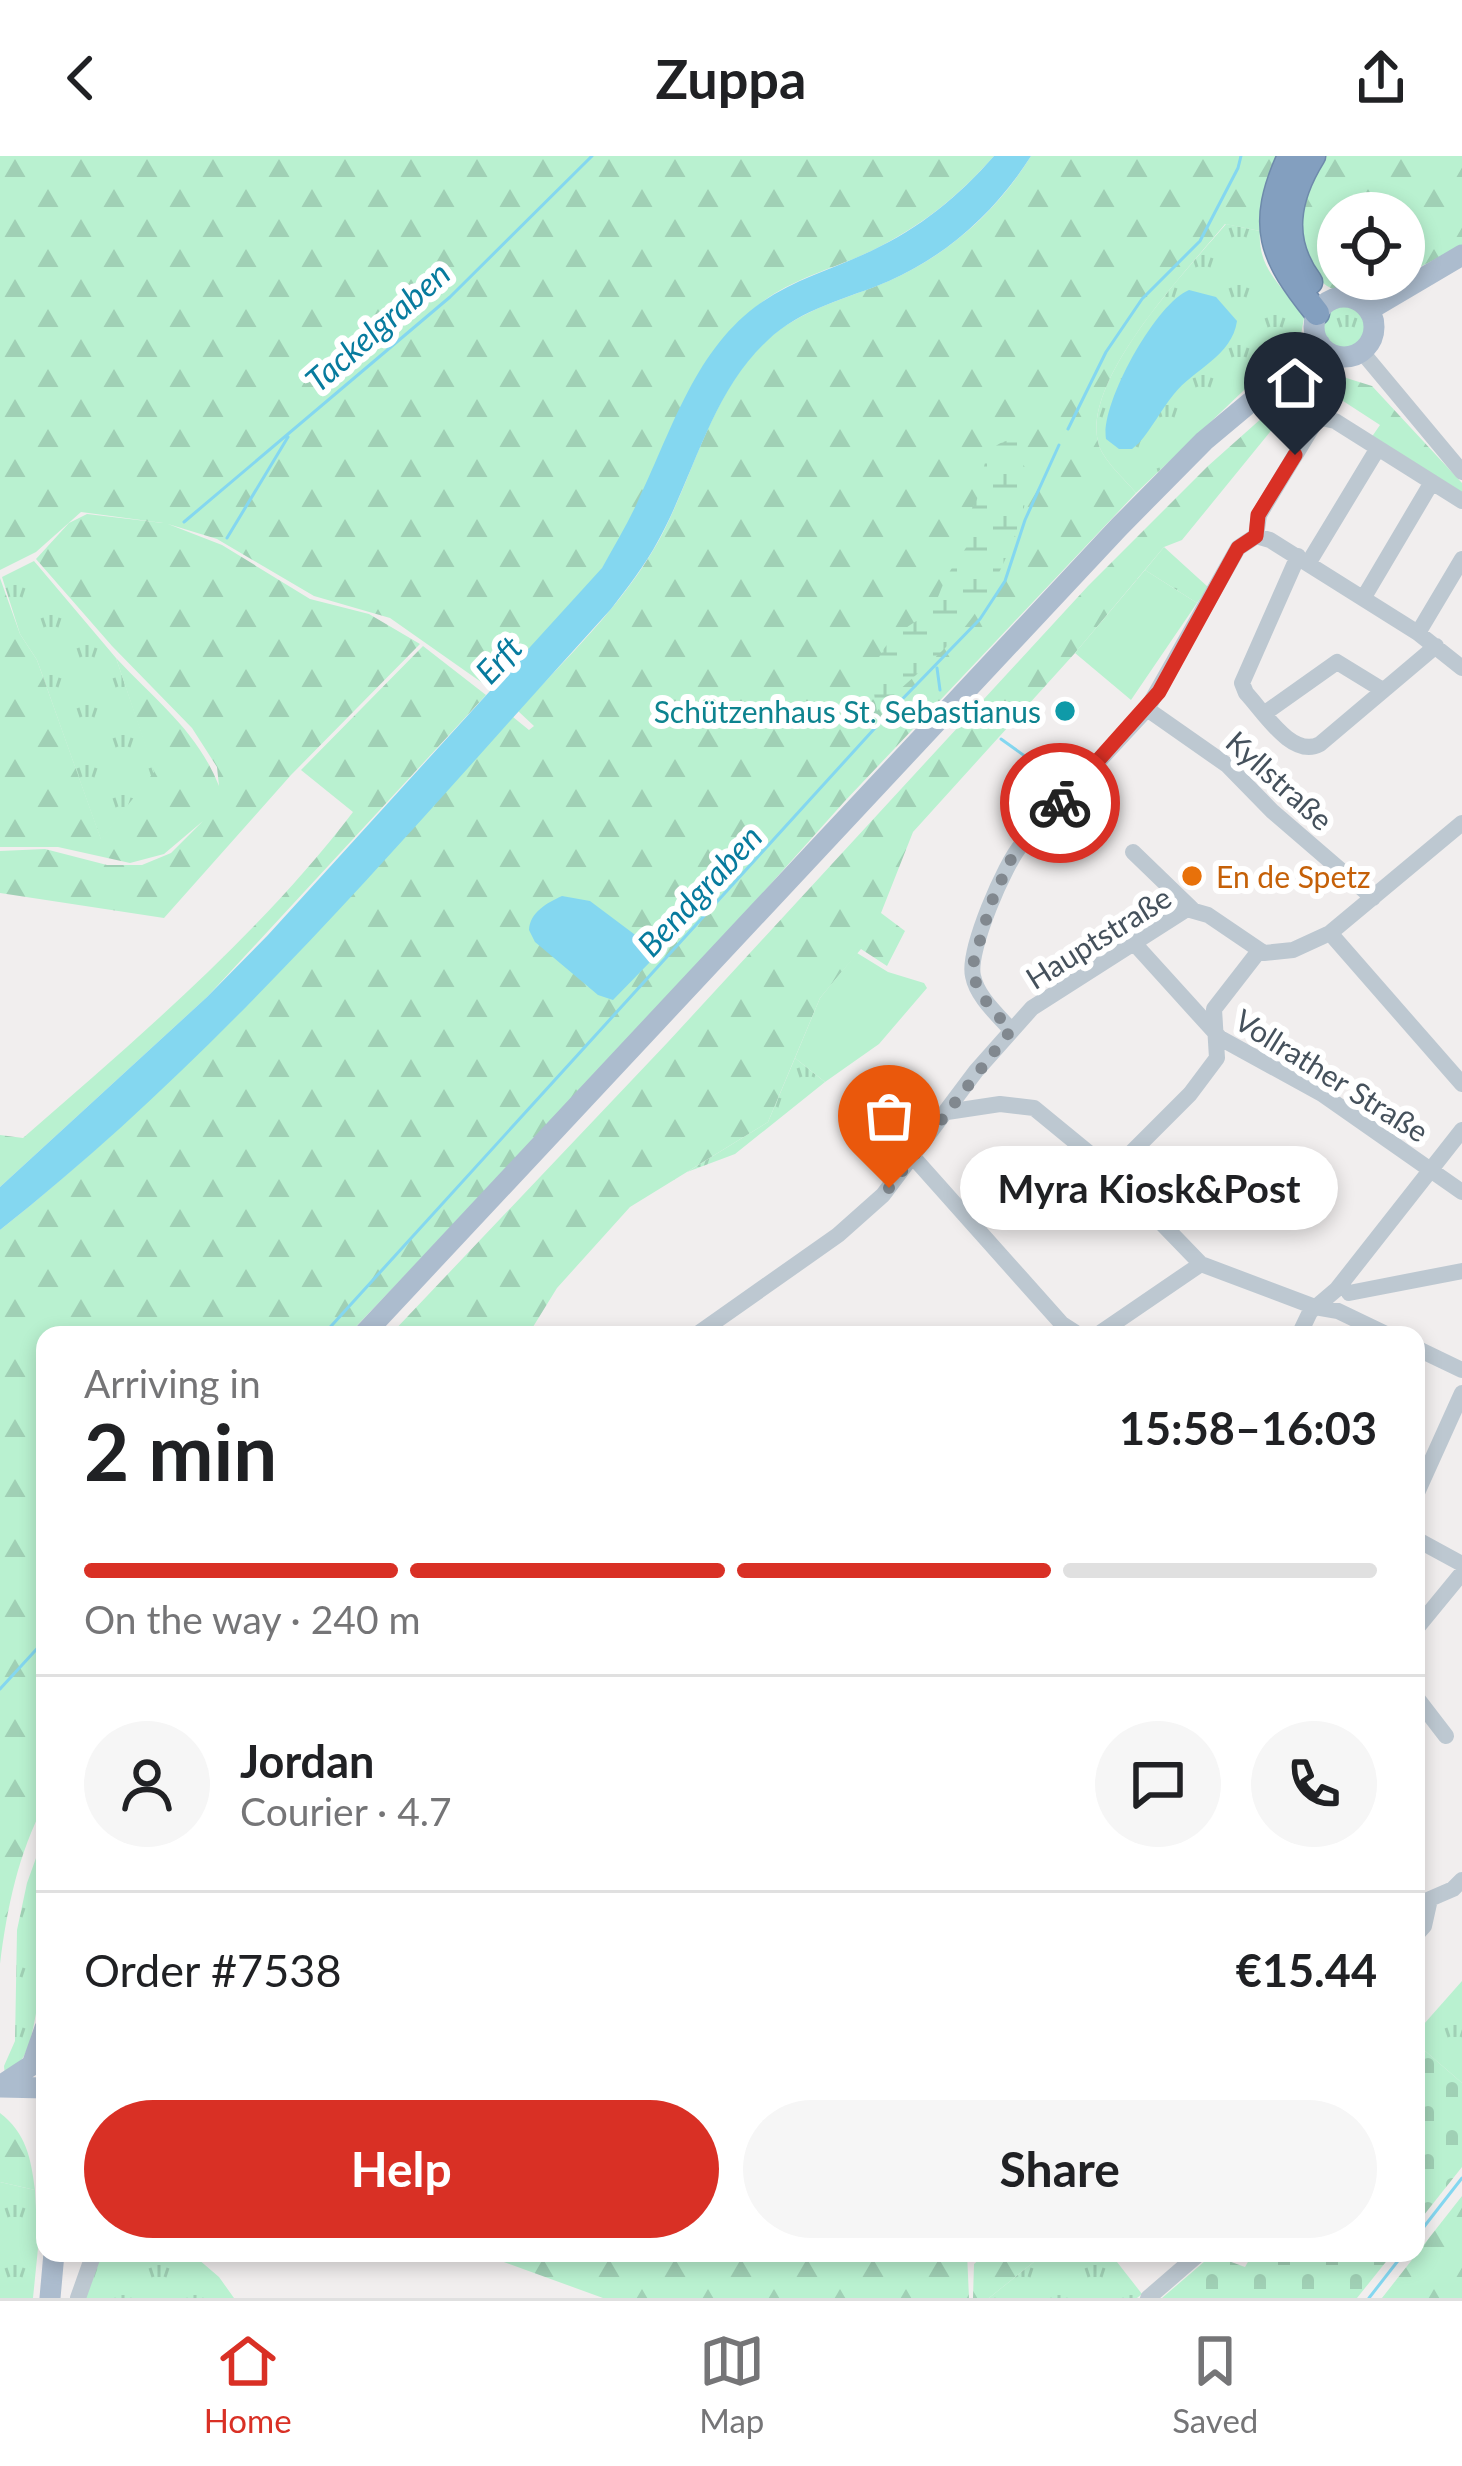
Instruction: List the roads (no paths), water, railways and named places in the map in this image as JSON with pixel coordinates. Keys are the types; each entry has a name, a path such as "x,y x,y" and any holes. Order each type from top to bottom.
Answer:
{"highway":[{"path":"1290,156 1275,194 1273,242 1282,267 1322,307"},
{"path":"1313,156 1292,196 1289,232 1298,262 1322,307"}],"main road":[{"path":"1369,310 1462,255"},
{"path":"1352,298 1369,310 1374,332 1362,352 1339,356 1320,344 1315,333 1322,307 1352,298"},
{"path":"371,1326 1134,511 1231,417 1320,344"},
{"path":"0,2087 36,2056"},
{"path":"0,2087 36,2088"},
{"path":"50,2298 53,2262"}],"street":[{"path":"1362,352 1462,472"},
{"path":"1256,536 1258,515 1318,420 1332,419 1462,501"},
{"path":"1378,448 1303,559 1244,676 1246,693 1295,745 1309,749 1436,646"},
{"path":"1364,597 1432,482"},
{"path":"1256,536 1364,597 1462,668"},
{"path":"1011,1030 980,992 972,968 995,893 1015,852 1147,709 1238,548 1256,536"},
{"path":"1418,633 1462,560"},
{"path":"1264,713 1337,662 1381,689"},
{"name":"Kyllstraße","path":"1147,709 1228,765 1272,811 1373,898"},
{"path":"1028,1208 1112,1172 1190,1094 1213,1066 1218,1051 1212,1018 1216,1006 1259,951 1293,950 1330,933 1462,823"},
{"path":"1132,852 1192,910"},
{"name":"Hauptstraße","path":"710,1326 838,1235 883,1195 1011,1030 1039,1003 1180,911 1214,918 1259,951"},
{"path":"1330,933 1462,1084"},
{"name":"Vollrather Straße","path":"1132,942 1215,1034 1322,1094 1462,1192"},
{"path":"947,1112 1000,1104 1028,1106 1050,1118 1112,1172 1202,1264 1369,1326"},
{"path":"1304,1326 1462,1130"},
{"path":"914,1158 1065,1326"},
{"path":"1110,1326 1202,1264"},
{"path":"1349,1292 1462,1270"},
{"path":"1425,1352 1462,1370"},
{"path":"1425,1475 1462,1393"},
{"path":"1425,1545 1462,1568 1425,1617"},
{"path":"1425,1709 1446,1736"},
{"path":"1425,1901 1462,1880"},
{"path":"78,2298 91,2262"},
{"path":"1148,2298 1190,2262"}],"water":[{"path":"994,156 1031,156 1003,195 951,244 889,281 809,312 767,341 731,385 658,541 611,609 242,1011 84,1160 0,1230 0,1187 268,935 602,568 685,397 733,326 783,290 871,251 922,222"},
{"path":"1189,290 1216,297 1237,321 1234,333 1220,353 1174,394 1139,443 1132,449 1119,449 1106,439 1106,423 1121,380 1161,314"},
{"path":"562,896 590,901 650,946 650,962 613,1000 598,995 535,942 529,930 536,913"}],"waterway":[{"name":"Tackelgraben","path":"184,522 450,297 592,156"},
{"name":"Bendgraben","path":"1068,429 1106,352 1142,299 1200,241 1241,156"},
{"path":"227,538 288,437"},
{"name":"Bendgraben","path":"331,1326 885,717 980,619 1005,581 1025,520 1059,445"},
{"path":"937,668 940,690"},
{"path":"1001,739 1040,767"},
{"name":"Bendgraben","path":"0,1689 36,1650"},
{"path":"1425,2225 1462,2178"},
{"path":"1369,2298 1397,2262"}],"place":[{"name":"Schützenhaus St. Sebastianus","path":"1065,711"},
{"name":"En de Spetz","path":"1192,876"},
{"name":"Myra Kiosk&Post","path":"889,1188"}],"water label":[{"name":"Erft","path":"498,659"}]}
